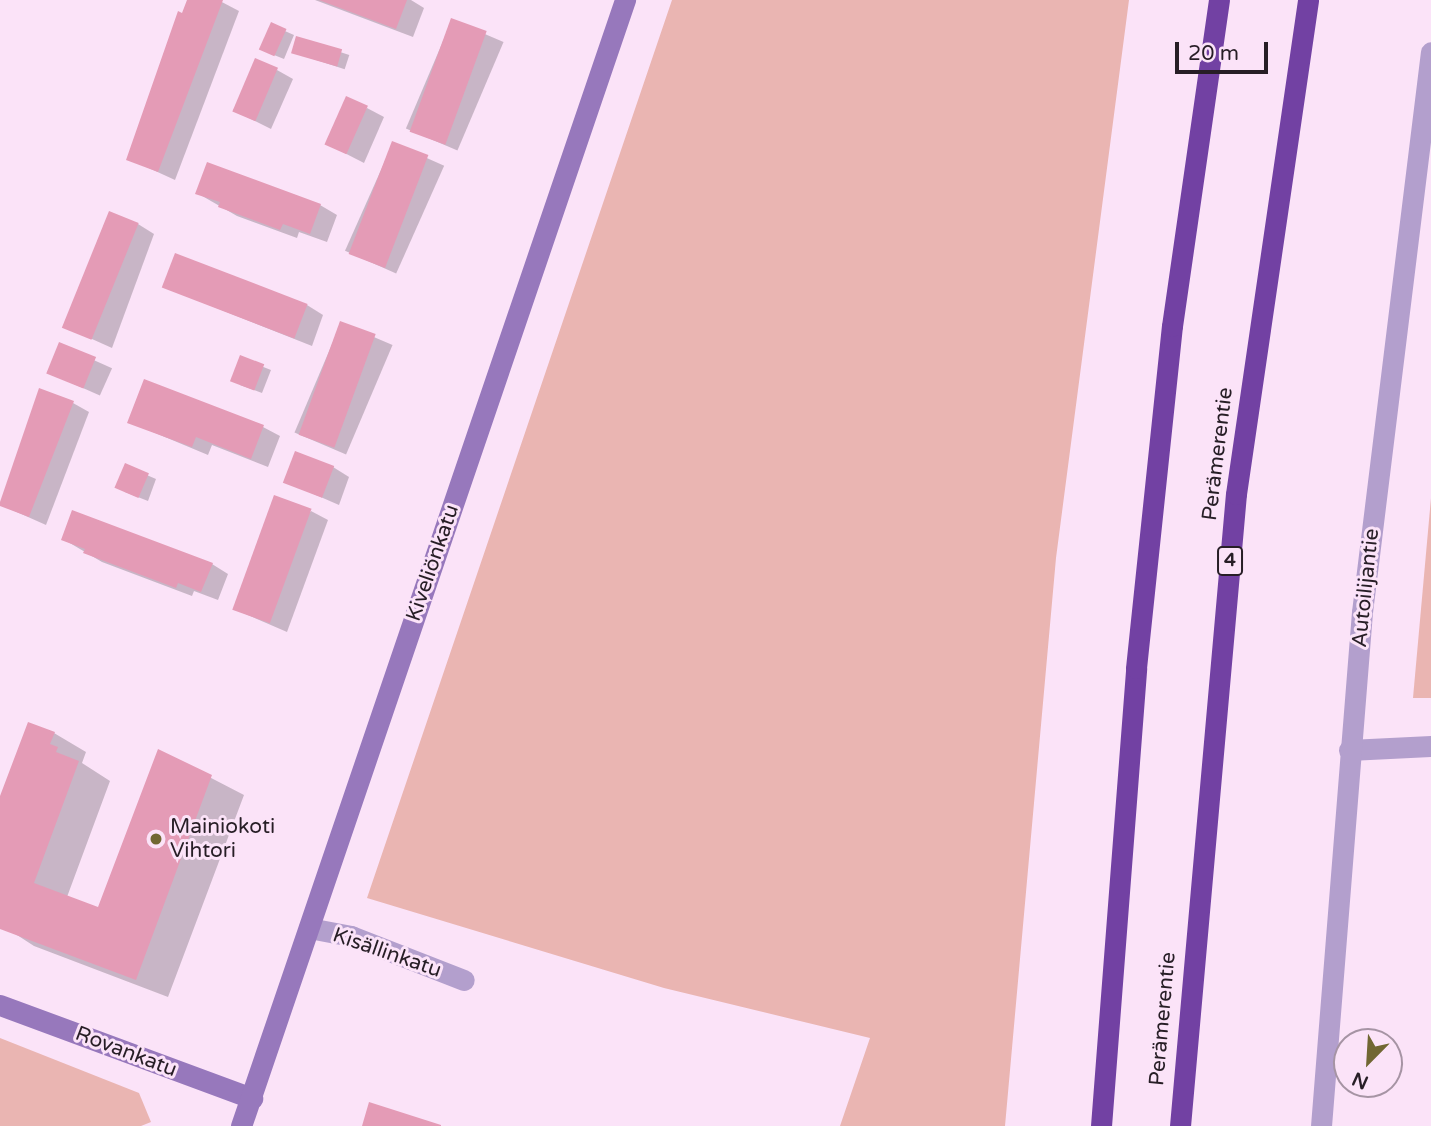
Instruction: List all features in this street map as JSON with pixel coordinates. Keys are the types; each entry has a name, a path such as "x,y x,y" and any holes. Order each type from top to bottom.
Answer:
{"highway":[{"path":"1101,1126 1139,640 1172,326 1219,0"},
{"name":"Perämerentie","path":"1180,1126 1236,494 1308,0"}],"main road":[{"name":"Kiveliönkatu","path":"241,1126 625,0"},
{"name":"Rovankatu","path":"0,1005 252,1098"}],"street":[{"name":"Autoilijantie","path":"1321,1126 1362,612 1431,52"},
{"path":"1349,750 1431,746"},
{"name":"Kisällinkatu","path":"309,928 351,936 464,980"}],"shaded area":[{"path":"672,0 1129,0 1056,558 1005,1126 840,1126 870,1038 664,988 367,898"},
{"path":"1431,498 1431,698 1413,698"},
{"path":"0,1038 139,1093 151,1122 141,1126 0,1126"}],"building":[{"path":"187,0 223,0 158,172 126,160 178,11 182,13"},
{"path":"319,0 407,0 396,29"},
{"path":"451,18 487,31 445,145 410,132"},
{"path":"271,22 287,29 274,56 259,49"},
{"path":"296,36 342,49 337,67 291,53"},
{"path":"255,58 278,68 255,121 232,111"},
{"path":"346,96 368,106 346,154 324,144"},
{"path":"392,141 428,155 385,268 349,254"},
{"path":"207,162 321,204 310,234 283,224 280,230 218,207 220,202 195,194"},
{"path":"109,211 139,223 91,340 62,328"},
{"path":"175,253 308,304 294,338 162,288"},
{"path":"340,321 376,334 334,448 299,435"},
{"path":"59,342 96,357 83,389 46,374"},
{"path":"240,355 264,364 254,390 230,381"},
{"path":"144,379 264,425 251,459 196,437 192,447 127,423"},
{"path":"39,388 74,401 29,517 0,506 0,502"},
{"path":"295,451 334,466 322,498 283,483"},
{"path":"125,463 149,473 138,498 114,488"},
{"path":"274,495 312,509 270,623 232,610"},
{"path":"72,510 213,563 201,592 178,583 176,588 83,553 85,549 61,540"},
{"name":"Mainiokoti Vihtori","path":"28,722 55,732 50,744 58,747 56,752 79,761 34,883 98,907 158,749 212,775 136,980 0,929 0,796"},
{"path":"369,1102 441,1125 441,1126 362,1126"}],"place":[{"name":"Mainiokoti Vihtori","path":"156,839"}]}
